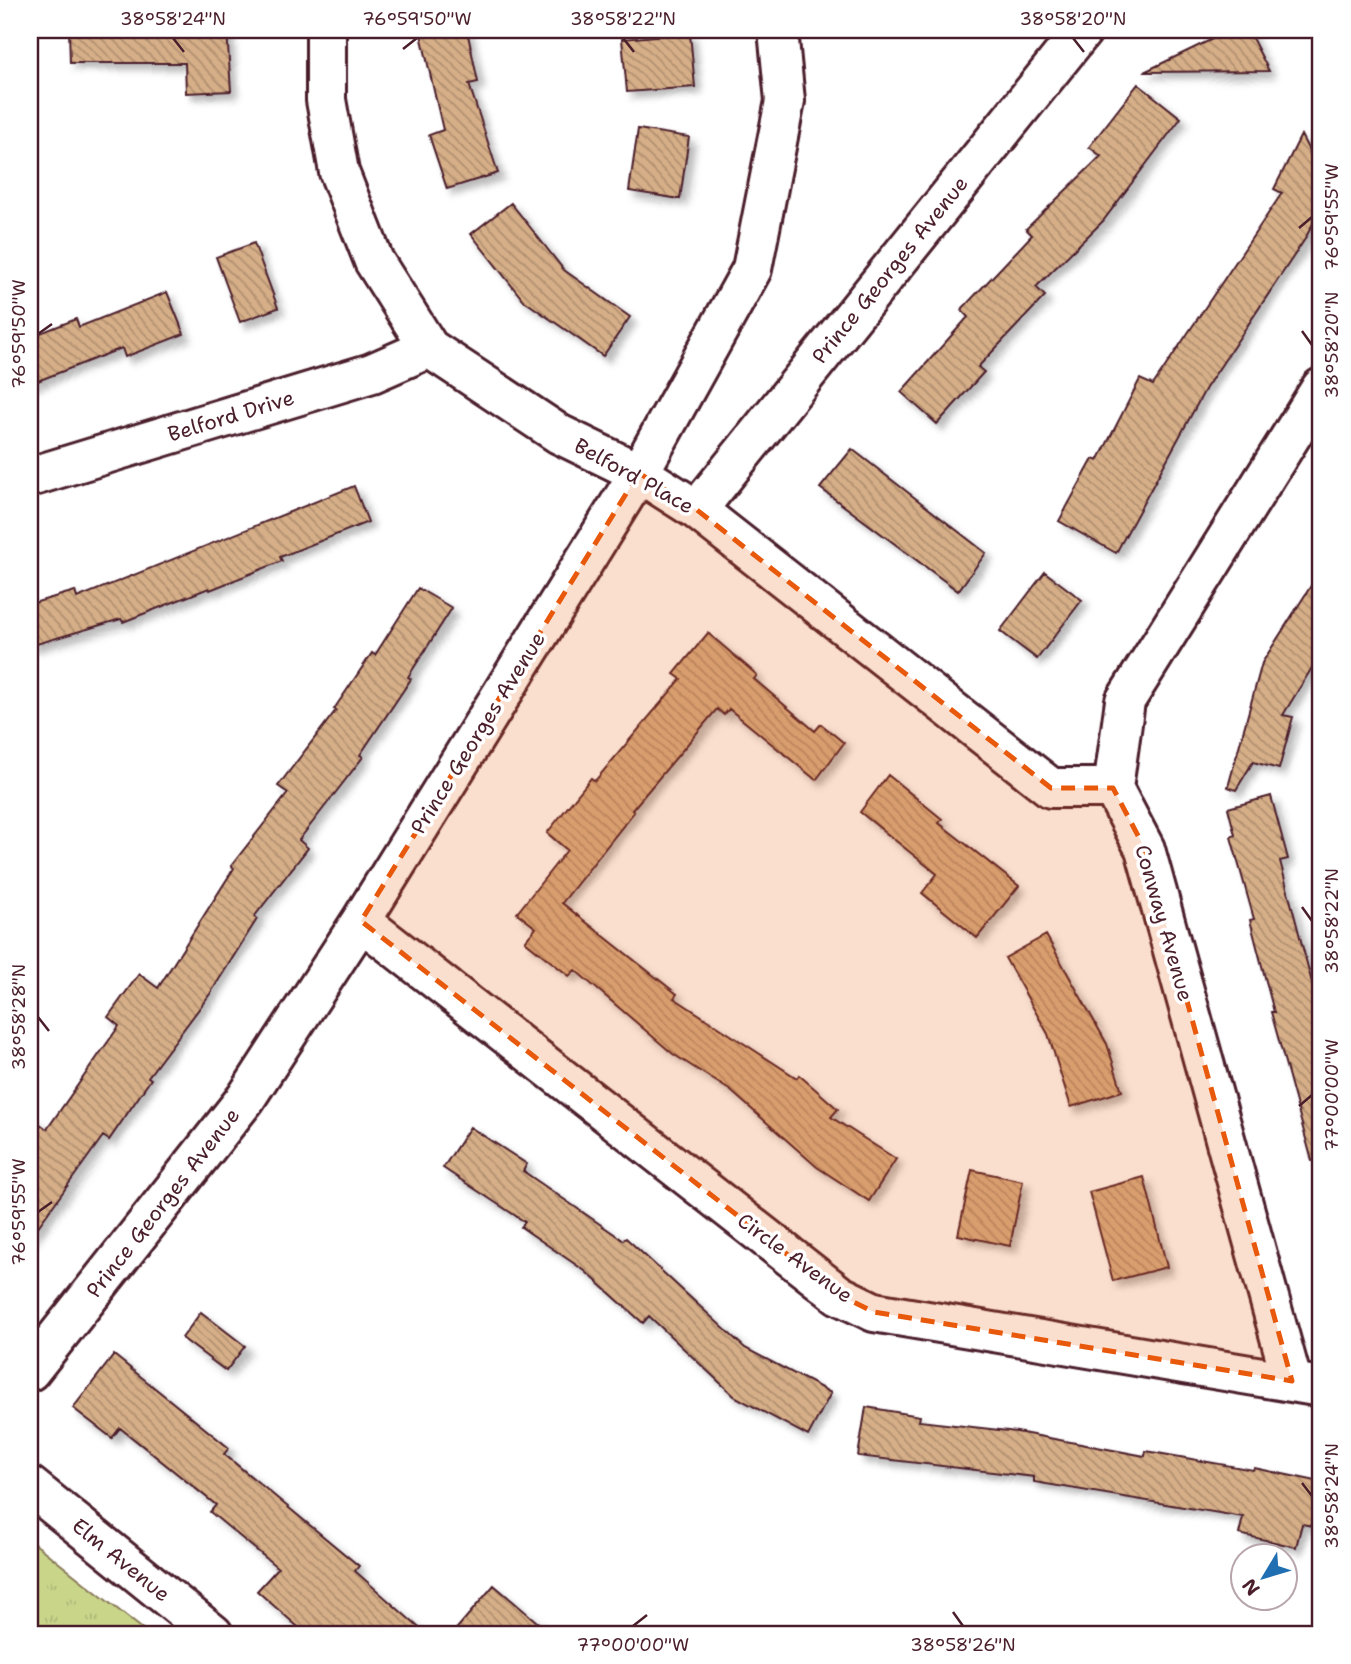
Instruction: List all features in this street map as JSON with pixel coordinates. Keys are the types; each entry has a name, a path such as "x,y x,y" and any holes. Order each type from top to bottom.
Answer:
{"street":[{"name":"Belford Place","path":"326,30 326,100 339,172 374,261 429,348 559,434 639,473 697,510 1051,788 1113,788"},
{"name":"Prince Georges Avenue","path":"30,1371 246,1098 361,921 639,473 752,269 785,101 778,30"},
{"name":"Prince Georges Avenue","path":"697,510 1083,30"},
{"name":"Belford Drive","path":"30,477 372,373 429,348"},
{"path":"1113,788 1125,701 1321,388"},
{"name":"Conway Avenue","path":"1113,788 1145,849 1307,1384"},
{"name":"Circle Avenue","path":"361,921 839,1295 874,1312 1307,1384"},
{"name":"Elm Avenue","path":"30,1486 213,1634"}],"highlighted area":[{"path":"639,473 697,510 1051,788 1113,788 1145,849 1292,1381 874,1312 839,1295 361,921"}],"green space":[{"path":"30,1540 149,1634 30,1634"}],"building":[{"path":"69,30 227,30 231,91 186,93 185,63 70,63"},
{"path":"420,30 467,30 478,82 469,84 498,173 447,189 429,135 443,130"},
{"path":"1231,30 1248,30 1269,71 1144,72"},
{"path":"690,33 695,87 627,92 622,39"},
{"path":"1138,84 1181,118 1103,221 1036,287 1045,296 978,367 984,372 937,424 901,392 968,317 961,310 1032,235 1026,229 1101,156 1089,147"},
{"path":"638,129 689,137 680,199 629,191"},
{"path":"1301,135 1321,174 1321,208 1305,239 1206,388 1116,553 1059,521 1093,459 1098,461 1140,379 1153,385 1282,193 1274,189"},
{"path":"511,203 564,270 630,317 603,356 523,300 471,234"},
{"path":"254,243 278,308 240,322 216,257"},
{"path":"167,292 184,334 125,357 122,348 30,384 30,337 76,319 79,327"},
{"path":"852,449 986,553 958,591 820,488"},
{"path":"354,486 368,522 280,557 282,561 123,622 121,619 30,646 30,604 75,591 77,598"},
{"path":"1321,570 1321,653 1283,715 1293,717 1279,769 1253,762 1236,790 1228,787 1262,663"},
{"path":"1045,572 1082,600 1037,659 1000,631"},
{"path":"418,588 452,608 408,677 411,679 360,755 363,757 299,840 308,848 254,917 257,919 210,994 148,1077 151,1079 109,1140 103,1136 30,1238 30,1117 47,1129 119,1026 108,1017 139,974 158,988 234,868 231,866 288,793 278,786 336,710 334,709 372,653 375,655"},
{"path":"708,633 757,675 754,679 815,731 821,724 844,743 816,780 729,709 724,715 717,709 632,810 634,812 562,903 677,994 674,998 797,1078 799,1075 838,1109 831,1117 896,1159 869,1201 817,1167 731,1091 673,1054 575,970 569,976 525,941 536,928 517,913 567,850 547,833 591,778 595,781 681,679 674,674"},
{"path":"888,775 942,819 939,823 1019,886 977,938 922,893 937,874 860,812"},
{"path":"1271,796 1288,859 1280,861 1321,1017 1321,1160 1312,1161 1271,1012 1274,1012 1250,920 1254,919 1231,837 1235,835 1228,808"},
{"path":"1046,935 1107,1044 1122,1091 1071,1107 1048,1034 1005,958"},
{"path":"470,1127 527,1164 523,1171 623,1240 626,1238 745,1348 831,1393 808,1436 734,1396 649,1316 643,1323 585,1271 521,1227 525,1222 443,1168"},
{"path":"972,1170 1023,1181 1010,1246 958,1235"},
{"path":"1144,1177 1167,1267 1113,1281 1089,1192"},
{"path":"201,1312 245,1346 226,1371 182,1338"},
{"path":"114,1355 229,1448 224,1454 359,1566 355,1571 426,1634 306,1634 257,1591 278,1568 210,1512 216,1505 120,1428 112,1438 73,1408"},
{"path":"866,1407 920,1416 919,1421 1017,1432 1145,1456 1146,1451 1321,1482 1317,1527 1302,1524 1297,1542 1274,1542 1239,1534 1243,1517 1034,1482 1034,1477 858,1456"},
{"path":"494,1585 551,1634 452,1634"}]}
